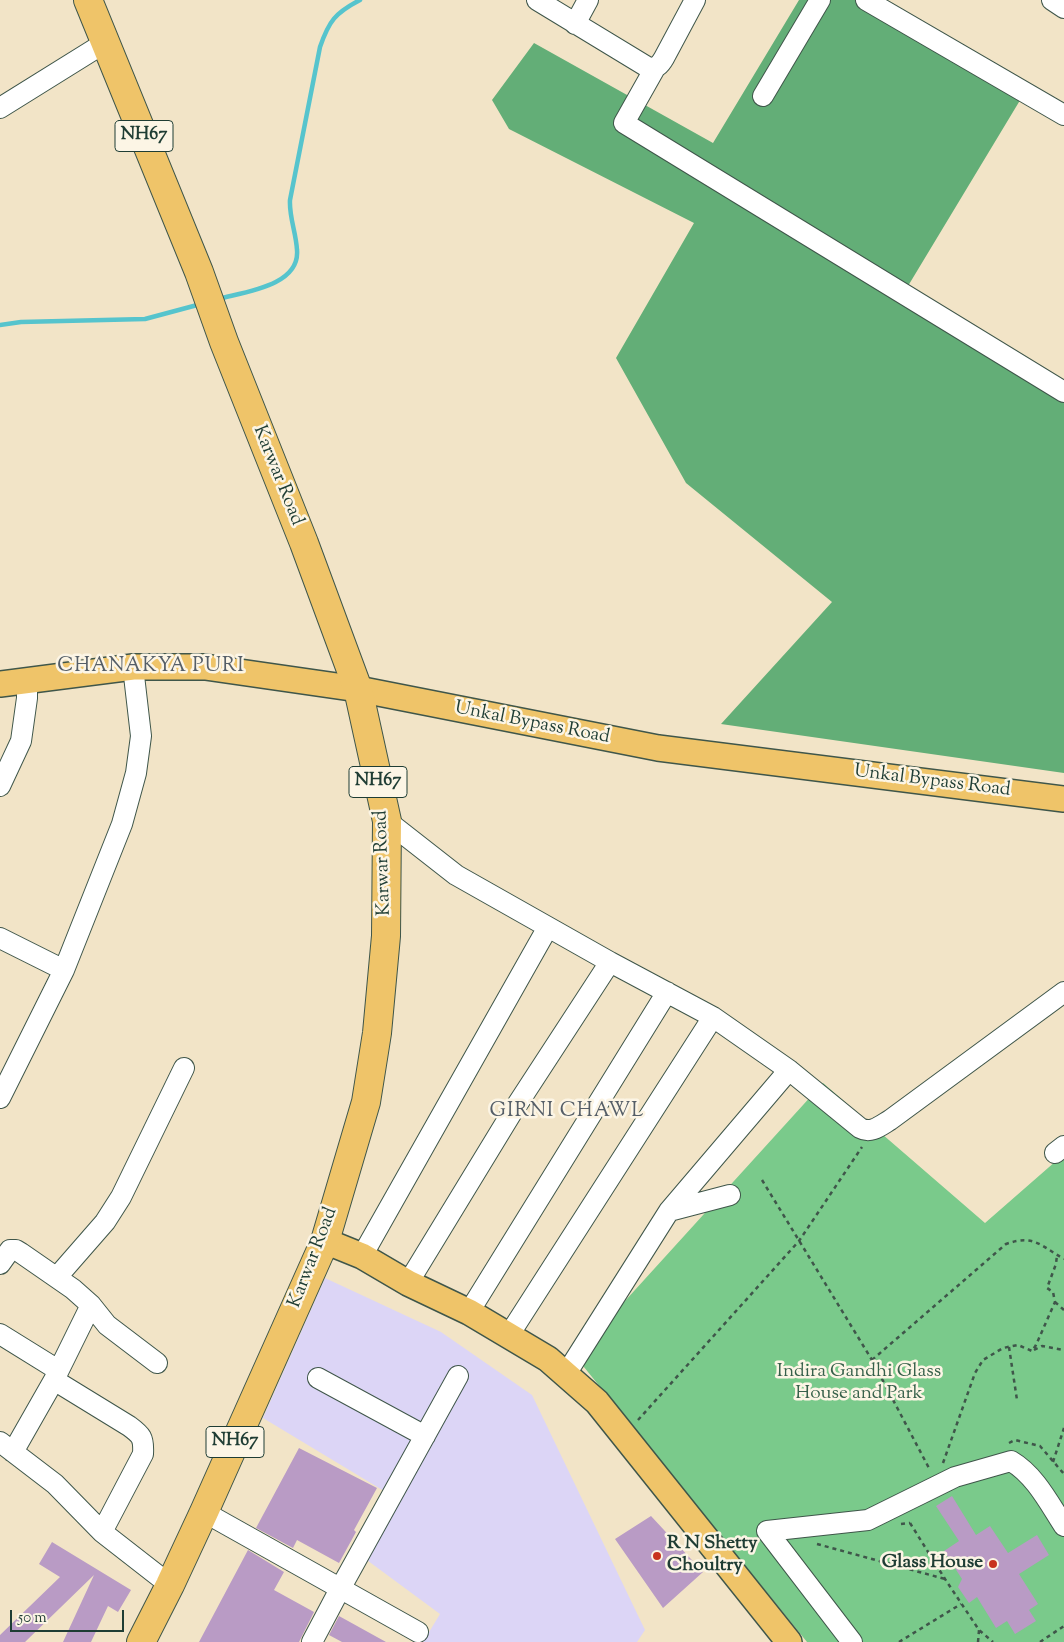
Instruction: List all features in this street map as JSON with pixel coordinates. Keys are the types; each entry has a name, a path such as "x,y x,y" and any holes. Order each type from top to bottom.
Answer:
{"highway":[{"name":"Karwar Road","path":"88,0 199,272 224,342 304,542 358,689 387,821 386,936 377,1033 366,1102 325,1241 204,1512 141,1642"}],"main road":[{"name":"Unkal Bypass Road","path":"0,684 133,667 205,667 358,689 658,748 1064,799"},
{"path":"325,1241 362,1256 408,1283 469,1312 548,1359 566,1374 597,1402 789,1642"}],"street":[{"path":"537,0 644,66 655,68"},
{"path":"575,24 588,0"},
{"path":"695,0 664,58 655,68 624,123 1064,392"},
{"path":"763,96 820,0"},
{"path":"866,0 1064,115"},
{"path":"1052,0 1064,8"},
{"path":"0,108 106,42"},
{"path":"0,1098 64,970 122,824 136,773 141,736 133,667"},
{"path":"0,786 20,741 28,698 27,680"},
{"path":"387,821 456,875 610,962 713,1017 788,1070 866,1131 872,1130 890,1120 1064,992"},
{"path":"362,1256 548,927"},
{"path":"0,938 64,970"},
{"path":"408,1283 506,1122 610,962"},
{"path":"469,1312 667,992"},
{"path":"509,1335 713,1017"},
{"path":"57,1277 104,1222 121,1198 184,1068"},
{"path":"566,1374 669,1211 788,1070"},
{"path":"669,1211 730,1195"},
{"path":"0,1264 10,1250 16,1250 73,1289 91,1305 107,1325 157,1363"},
{"path":"91,1305 56,1375 7,1447 55,1484 102,1532 170,1585"},
{"path":"0,1334 140,1434 144,1442 143,1454 102,1532"},
{"path":"312,1642 458,1376"},
{"path":"318,1378 425,1436"},
{"path":"852,1642 767,1531 868,1520 955,1477 1011,1461 1022,1468 1064,1526"},
{"path":"204,1512 418,1632"}],"path":[{"path":"624,1436 799,1241 862,1150 866,1131"},
{"path":"762,1180 872,1360 934,1478"},
{"path":"872,1360 1006,1244 1019,1239 1035,1241 1064,1259"},
{"path":"1032,1351 1055,1302 1053,1292 1047,1288 1056,1264 1057,1255"},
{"path":"1055,1302 1064,1310"},
{"path":"943,1466 975,1373 983,1360 1003,1348 1018,1345 1032,1351 1042,1346 1064,1350"},
{"path":"1008,1347 1017,1400"},
{"path":"1053,1462 1064,1428"},
{"path":"900,1524 910,1523 944,1580 979,1630 993,1642"},
{"path":"810,1542 944,1580"},
{"path":"899,1642 961,1604"},
{"path":"1043,1641 1064,1626"},
{"path":"978,1642 979,1630"}],"shaded area":[{"path":"325,1278 441,1332 532,1395 645,1630 637,1642 423,1642 440,1614 360,1555 384,1491 263,1418"}],"green space":[{"path":"799,0 865,0 1022,97 908,286 1064,391 1064,773 721,724 832,602 686,483 616,358 694,223 509,129 492,100 534,43 713,143"},
{"name":"Indira Gandhi Glass House and Park","path":"823,1083 985,1223 1064,1154 1064,1642 807,1642 575,1356"}],"building":[{"path":"299,1448 377,1488 354,1530 356,1532 339,1563 297,1540 293,1548 256,1528"},
{"name":"Glass House","path":"952,1496 976,1535 990,1526 1008,1553 1037,1535 1049,1555 1019,1574 1038,1604 1029,1610 1036,1621 1015,1634 1007,1621 996,1628 977,1597 969,1603 958,1587 962,1579 944,1551 959,1541 936,1506"},
{"name":"R N Shetty Choultry","path":"651,1516 703,1572 663,1608 615,1539"},
{"path":"52,1542 131,1590 118,1612 108,1606 91,1642 63,1642 94,1575 25,1642 0,1642 0,1635 60,1577 39,1564"},
{"path":"248,1550 284,1572 274,1590 314,1612 299,1642 199,1642"},
{"path":"339,1616 386,1642 342,1642 329,1635"}],"waterway":[{"path":"218,299 268,285 290,272 296,262 297,250 290,200 320,47 334,19 344,9 360,0"},
{"path":"0,325 21,322 145,319 201,304"}],"place":[{"name":"R N Shetty Choultry","path":"657,1556"},
{"name":"Glass House","path":"993,1564"}],"district":[{"name":"CHANAKYA PURI","path":"151,668"},
{"name":"GIRNI CHAWL","path":"567,1113"}]}
